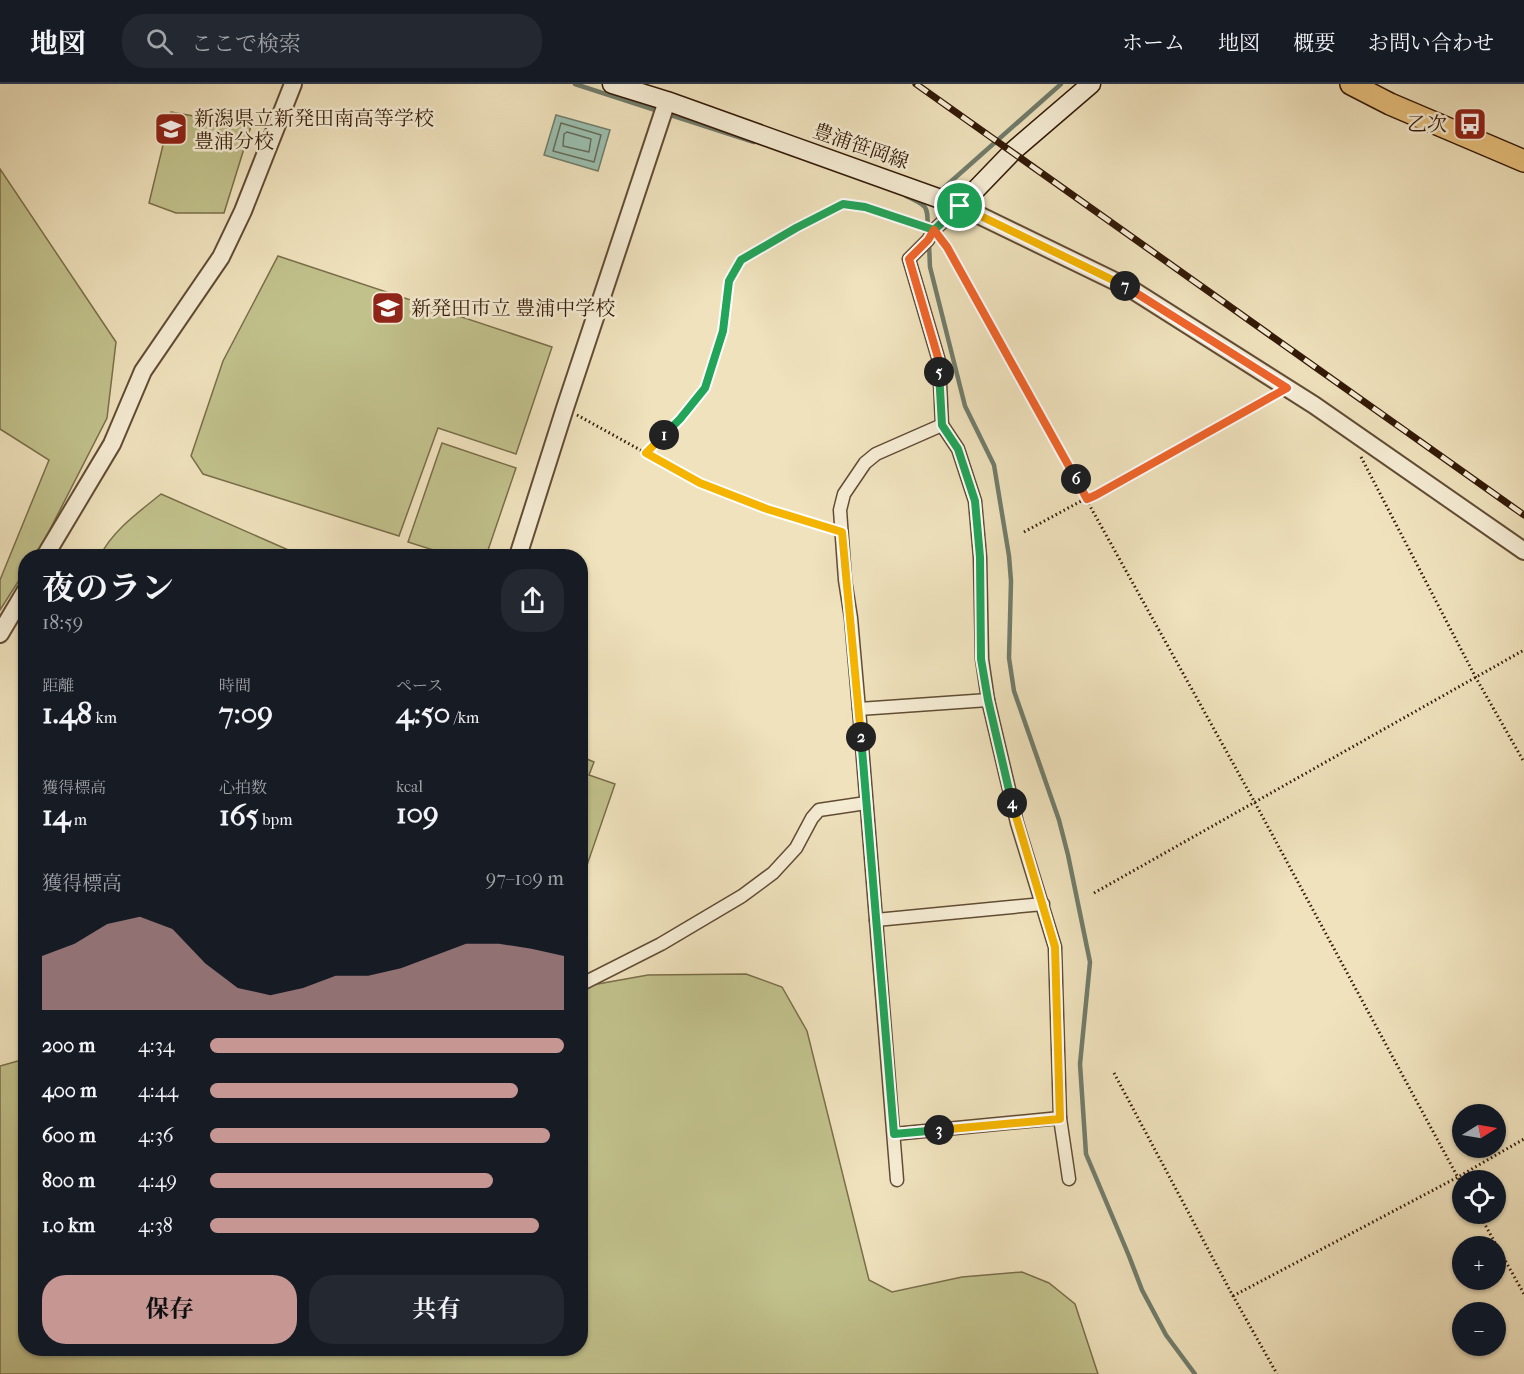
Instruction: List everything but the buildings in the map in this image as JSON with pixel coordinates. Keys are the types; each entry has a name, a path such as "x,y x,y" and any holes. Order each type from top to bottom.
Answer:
{"highway":[{"path":"1351,84 1390,104 1524,161"}],"main road":[{"name":"豊浦笹岡線","path":"612,84 667,101 960,206"},
{"path":"960,206 1013,151 1091,84"}],"street":[{"path":"49,549 112,444 143,370 221,257 243,211 293,84"},
{"path":"520,549 667,101"},
{"path":"1069,1179 1060,1119 1055,947 1017,823 988,700 981,659 980,557 975,501 958,449 942,425 939,361 909,259 928,240 934,230 960,206 1131,289 1287,388 1524,551"},
{"path":"897,1180 867,803 840,510 844,494 865,463 876,454 942,425"},
{"path":"0,634 18,604"},
{"path":"859,710 988,700"},
{"path":"588,981 661,944 742,896 773,873 795,848 819,810 867,803"},
{"path":"876,920 1043,904"},
{"path":"894,1134 1060,1119"}],"path":[{"path":"646,453 680,419 705,388 723,331 729,281 741,260 843,204 865,207 934,230 947,247 1254,801 1454,1170"},
{"path":"1024,532 1287,388"},
{"path":"565,408 700,483 767,509 842,532"},
{"path":"1346,429 1476,678 1524,762"},
{"path":"1094,893 1524,650"},
{"path":"1114,1073 1277,1374"},
{"path":"1472,1170 1524,1139"},
{"path":"1233,1296 1452,1181"},
{"path":"1485,1224 1524,1294"}],"green space":[{"path":"171,112 251,126 224,213 176,213 149,203"},
{"path":"0,169 116,342 107,418 40,549 18,549 18,582 0,610 0,580 49,460 0,429"},
{"path":"278,256 552,347 516,454 438,428 399,536 203,474 191,456 223,361"},
{"path":"442,443 516,468 488,549 430,549 408,542"},
{"path":"161,494 286,549 104,549 135,515"},
{"path":"588,760 594,762 589,775 615,784 588,862"},
{"path":"746,974 782,987 807,1031 869,1280 892,1292 962,1277 1022,1272 1049,1283 1075,1304 1098,1374 0,1374 0,1066 18,1061 18,1356 588,1356 588,986 648,975"}],"water":[{"path":"556,115 610,130 598,171 544,155"}],"waterway":[{"path":"575,84 754,142"},
{"path":"938,193 1061,84"},
{"path":"906,196 926,208 928,232"},
{"path":"929,244 930,267 965,406 994,465 1009,556 1011,581 1009,658 1014,691 1059,820 1090,962 1080,1064 1086,1154 1142,1290 1166,1335 1195,1374"}],"railway":[{"path":"916,84 1524,515"}],"place":[{"name":"乙次","path":"1470,124"},
{"name":"新潟県立新発田南高等学校 豊浦分校","path":"171,129"},
{"name":"新発田市立 豊浦中学校","path":"388,308"}],"route":[{"path":"960,206 934,230 865,207 843,204 741,260 729,281 723,331 705,388 680,419 646,453 700,483 767,509 842,532 894,1134 1060,1119 1055,947 1017,823 988,700 981,659 980,557 975,501 958,449 942,425 939,361 909,259 928,240 934,230 947,247 1087,499 1287,388 1131,289 960,206"}]}
